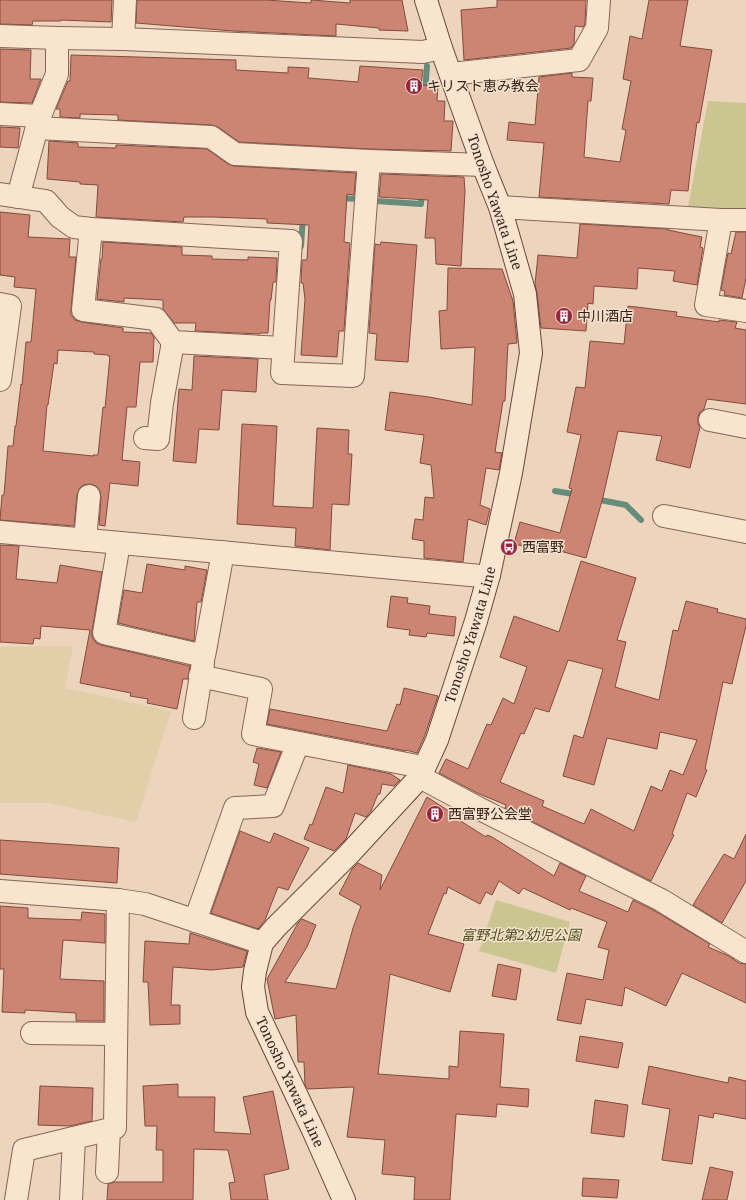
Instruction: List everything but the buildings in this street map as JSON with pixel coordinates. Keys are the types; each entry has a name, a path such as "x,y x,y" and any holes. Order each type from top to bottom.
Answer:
{"street":[{"path":"123,39 125,0"},
{"name":"Tonosho Yawata Line","path":"344,1200 313,1130 257,1012 253,987 255,971 262,944 276,927 349,854 419,771 437,740 476,621 489,575 511,473 531,353 525,294 500,207 483,165 441,48 426,0"},
{"path":"451,74 579,60 597,28 599,0"},
{"path":"0,36 123,39 423,52 441,48"},
{"path":"57,38 57,74 9,196 46,201 60,217 74,227 291,241 282,373 353,376 369,161"},
{"path":"0,114 38,122 212,137 235,154 483,165"},
{"path":"500,207 722,220 746,220"},
{"path":"722,220 706,305 746,311"},
{"path":"91,229 83,310 156,319 173,342 162,403 158,439 145,438"},
{"path":"0,304 10,306 0,380"},
{"path":"173,342 283,348"},
{"path":"710,420 746,427"},
{"path":"85,540 88,496"},
{"path":"664,516 746,532"},
{"path":"0,532 481,576 489,575"},
{"path":"120,543 104,633 202,666 261,689 253,734 298,742 419,771 478,808 661,900 746,952"},
{"path":"194,718 202,666 224,552"},
{"path":"195,921 235,808 273,806 298,742"},
{"path":"0,891 118,900 145,904 262,944"},
{"path":"16,1200 24,1150 115,1128 118,900"},
{"path":"32,1033 116,1034"},
{"path":"107,1172 109,1129"},
{"path":"71,1200 74,1138"}],"shaded area":[{"path":"73,646 65,688 171,711 136,822 49,803 0,803 0,647"}],"green space":[{"path":"708,101 746,103 746,213 687,212"},
{"name":"富野北第2幼児公園","path":"496,900 570,922 556,973 479,951"}],"waterway":[{"path":"425,92 427,66"},
{"path":"376,201 421,204 422,193"},
{"path":"340,198 359,199"},
{"path":"301,246 303,217"},
{"path":"555,491 579,495"},
{"path":"595,499 626,505 641,520"}],"place":[{"name":"キリスト恵み教会","path":"414,86"},
{"name":"中川酒店","path":"564,316"},
{"name":"西富野","path":"509,547"},
{"name":"西富野公会堂","path":"435,814"}]}
